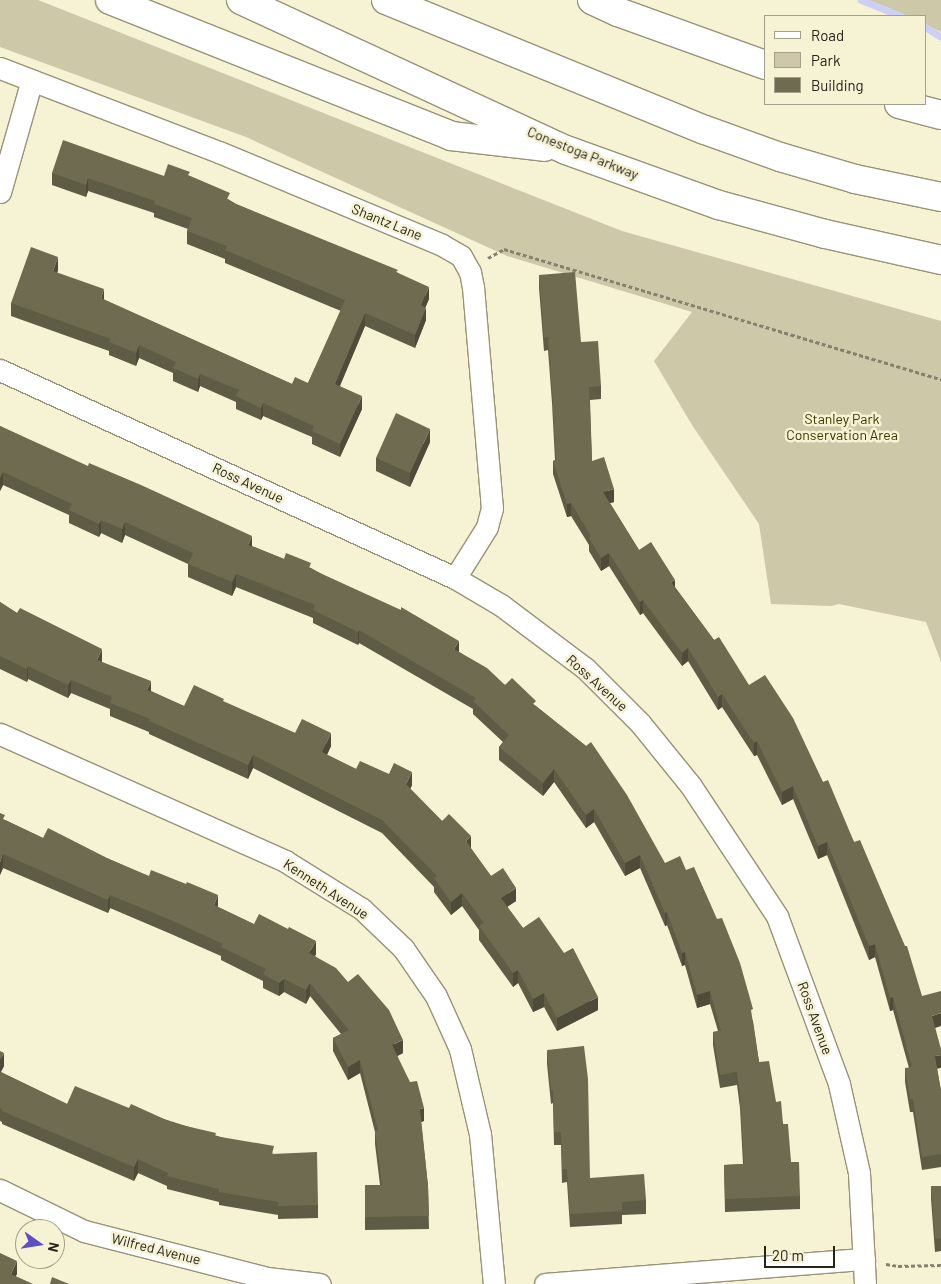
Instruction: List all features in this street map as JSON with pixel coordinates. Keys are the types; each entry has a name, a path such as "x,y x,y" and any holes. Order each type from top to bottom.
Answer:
{"highway":[{"path":"110,0 451,136 566,150"},
{"name":"Conestoga Parkway","path":"240,0 566,150 719,204 825,234 941,260"},
{"path":"386,0 705,130 780,157 855,179 941,197"},
{"path":"592,0 618,12 764,65"},
{"path":"903,105 941,114"}],"street":[{"name":"Shantz Lane","path":"0,68 218,152 442,245 461,256 470,272"},
{"path":"0,192 32,80"},
{"path":"455,578 488,527 492,508 470,272"},
{"name":"Ross Avenue","path":"0,370 455,578 501,605 585,668 640,722 691,786 777,916 840,1084 859,1173 866,1284"},
{"name":"Kenneth Avenue","path":"0,734 285,861 362,909 403,948 436,996 460,1049 480,1134 494,1284"},
{"name":"Wilfred Avenue","path":"0,1190 84,1230 267,1278 320,1284"},
{"path":"546,1284 864,1259"}],"path":[{"path":"470,272 504,249 941,379"},
{"path":"864,1259 898,1266 941,1265"}],"green space":[{"name":"Stanley Park Conservation Area","path":"0,0 38,0 622,231 941,321 941,662 926,622 839,604 831,606 771,604 759,524 692,425 654,361 692,312 507,256 246,137 0,47"},
{"path":"857,0 941,0 941,32 926,25 926,15 897,15"}],"building":[{"path":"63,140 164,176 168,164 190,172 188,175 230,193 227,199 236,204 398,270 396,272 429,287 421,305 426,308 415,335 365,313 335,384 362,396 340,444 312,431 314,426 263,403 261,408 236,396 239,390 200,374 198,379 173,368 176,362 139,345 136,353 109,342 111,339 11,303 31,247 58,257 53,271 104,289 101,298 292,384 295,377 308,383 345,300 225,250 227,246 187,231 192,218 154,204 155,201 88,178 86,185 52,173"},
{"path":"575,272 581,342 598,341 601,386 589,387 592,461 604,457 614,489 603,492 639,550 651,542 675,580 671,582 714,640 719,637 749,685 765,675 793,718 823,782 828,780 854,842 860,840 905,946 907,946 922,996 941,991 941,1013 932,1016 941,1049 941,1055 935,1056 941,1091 941,1154 922,1157 913,1099 910,1099 905,1068 912,1067 893,997 890,998 875,944 869,946 827,842 818,846 793,786 782,792 757,741 754,743 722,694 718,697 688,648 682,653 643,600 640,602 609,553 601,558 589,538 591,536 571,503 567,504 553,461 556,460 552,390 548,337 544,338 539,275"},
{"path":"396,413 430,429 410,473 376,458"},
{"path":"0,426 88,466 89,463 141,485 252,536 248,545 284,559 286,553 311,563 309,568 401,610 401,607 459,641 454,649 487,668 505,685 512,678 536,701 533,704 586,746 591,742 627,795 665,863 680,856 686,870 694,867 717,919 722,918 740,963 753,1009 751,1010 759,1062 769,1061 776,1102 781,1101 783,1124 788,1124 791,1162 799,1162 800,1196 725,1199 724,1165 744,1164 740,1095 737,1072 720,1075 713,1032 721,1031 710,991 697,995 685,952 682,953 667,912 665,913 640,855 625,863 594,809 586,815 554,769 543,783 499,747 509,735 473,701 476,698 359,630 358,632 313,610 315,605 236,574 232,582 188,564 193,553 125,522 122,529 101,520 99,524 69,510 72,504 3,472 0,478"},
{"path":"0,602 17,613 20,608 102,649 97,660 151,681 147,690 184,706 194,685 224,699 223,701 295,733 302,719 331,733 322,752 356,769 360,761 389,774 394,763 412,772 406,784 442,821 449,814 471,836 466,841 491,876 503,868 516,888 501,898 523,928 539,917 564,953 573,948 598,997 557,1018 544,993 533,999 518,970 513,973 479,926 484,923 462,893 451,902 434,878 437,876 382,820 253,755 248,765 149,721 150,719 110,703 112,697 71,680 68,685 28,666 27,669 0,656"},
{"path":"0,813 5,815 3,819 43,838 48,828 109,859 149,876 151,870 218,895 214,905 254,924 259,914 316,941 309,953 336,968 348,982 358,974 389,1010 403,1040 392,1045 410,1082 417,1081 424,1108 420,1109 428,1186 429,1216 365,1217 365,1185 382,1185 375,1131 378,1130 360,1060 348,1067 333,1038 349,1030 310,983 306,990 284,979 279,983 263,974 266,969 221,947 223,944 171,920 110,895 108,900 3,854 0,862"},
{"path":"584,1046 588,1079 590,1178 644,1174 646,1200 622,1202 622,1211 570,1214 567,1169 562,1169 561,1132 554,1132 553,1090 551,1090 547,1050"},
{"path":"0,1051 4,1053 0,1060"},
{"path":"0,1072 67,1104 75,1086 129,1108 131,1104 173,1123 216,1133 215,1136 274,1146 272,1154 317,1152 318,1205 278,1206 278,1202 219,1192 219,1189 167,1176 168,1173 138,1159 134,1167 2,1111 0,1108"},
{"path":"931,1186 941,1186 941,1238 935,1239"},
{"path":"0,1253 15,1260 11,1274 33,1284 0,1284"},
{"path":"52,1277 69,1284 50,1284"}],"waterway":[{"path":"861,0 898,15"},
{"path":"926,28 941,37"}]}
